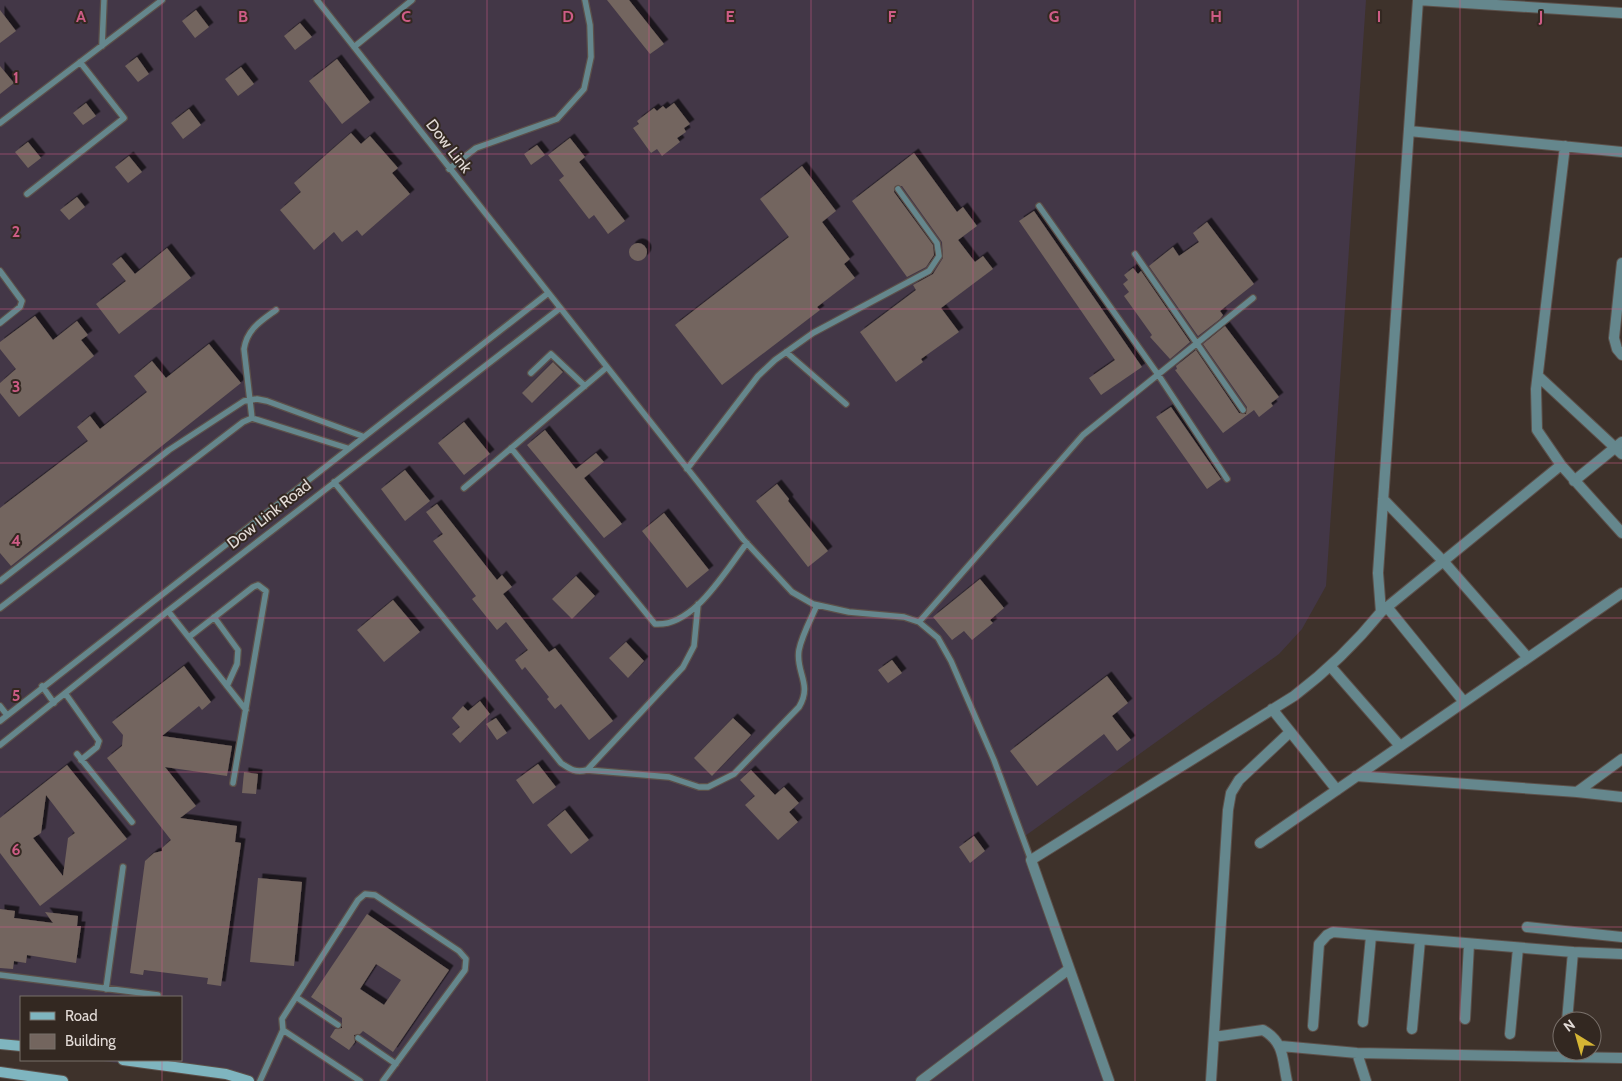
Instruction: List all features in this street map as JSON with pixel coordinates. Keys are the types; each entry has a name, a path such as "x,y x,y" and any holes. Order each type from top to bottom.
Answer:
{"main road":[{"path":"0,1044 20,1046"},
{"path":"130,1061 226,1074 249,1081"},
{"path":"0,1072 63,1081"}],"street":[{"path":"1464,702 1384,609 1378,573 1418,0 1508,4 1622,13"},
{"path":"1409,131 1622,152"},
{"path":"1565,146 1538,376 1537,430 1574,481 1622,533"},
{"path":"1622,263 1614,338 1617,349 1622,355"},
{"path":"1538,376 1620,448 1574,481"},
{"path":"1109,1081 1032,860 1294,696 1331,667 1356,643 1384,609 1561,465"},
{"path":"1383,499 1444,562 1528,658"},
{"path":"1260,843 1622,593"},
{"path":"1331,667 1400,746"},
{"path":"1272,709 1337,790"},
{"path":"1211,1081 1228,810 1231,793 1239,780 1290,732"},
{"path":"1577,792 1622,759"},
{"path":"1356,776 1622,797"},
{"path":"1527,927 1622,937"},
{"path":"1313,1026 1319,944 1327,935 1333,932 1518,948 1622,954"},
{"path":"1363,1022 1371,936"},
{"path":"1412,1029 1420,940"},
{"path":"1465,1019 1469,944"},
{"path":"1510,1034 1518,948"},
{"path":"1568,1011 1573,952"},
{"path":"921,1081 1069,969"},
{"path":"1214,1037 1263,1030 1281,1046 1357,1053 1622,1058"},
{"path":"1281,1046 1287,1081"},
{"path":"1357,1053 1366,1081"}],"lane":[{"path":"102,46 104,0"},
{"path":"0,123 162,0"},
{"name":"Dow Link","path":"317,0 547,294 747,544 792,592 817,605 849,612 904,617 919,622"},
{"path":"354,48 412,0"},
{"path":"449,169 476,148 557,119 584,89 591,57 590,25 585,0"},
{"path":"27,194 124,118 80,62"},
{"path":"687,469 758,376 786,352 812,334 920,278 935,263 940,250 938,243 898,189"},
{"path":"1039,206 1159,376 1227,479"},
{"path":"1135,254 1243,410"},
{"path":"0,271 22,301 20,307 0,322"},
{"name":"Dow Link Road","path":"0,721 42,686 362,436 547,294"},
{"path":"1032,860 994,760 951,661 938,638 919,622 1083,435 1159,376 1253,298"},
{"name":"Dow Link Road","path":"0,745 168,611 559,309"},
{"path":"252,418 252,400 244,349 245,341 252,328 276,310"},
{"path":"786,352 846,404"},
{"path":"530,373 551,354 585,386"},
{"path":"464,488 606,368"},
{"path":"0,581 169,450 236,404 252,400 266,401 362,436"},
{"path":"0,608 243,422 252,418 347,448"},
{"path":"511,448 655,624 669,624 681,619 698,604 747,544"},
{"path":"334,482 561,763 571,770 578,772 587,770 669,777 699,788 718,784 734,774 798,707 804,698 806,690 799,652 817,605"},
{"path":"189,637 253,587 258,585 266,591 233,783"},
{"path":"587,770 683,668 694,646 698,604"},
{"path":"168,611 246,710"},
{"path":"214,617 238,650 237,664 227,686"},
{"path":"42,686 54,703"},
{"path":"66,693 99,741 97,747 79,757 132,822"},
{"path":"0,706 7,715"},
{"path":"106,989 123,867"},
{"path":"260,1081 283,1030 282,1019 358,900 365,894 375,895 452,946 466,959 465,970 383,1081"},
{"path":"0,975 158,995"},
{"path":"296,997 338,1025"},
{"path":"283,1030 360,1081"},
{"path":"358,1038 396,1064"}],"shaded area":[{"path":"0,0 1366,0 1326,586 1302,629 1279,654 1025,836 1104,1081 247,1081 103,1061 182,1061 182,996 20,996 20,1049 0,1046"}],"building":[{"path":"607,0 629,0 664,44 650,54"},
{"path":"0,10 16,31 0,43"},
{"path":"196,10 209,27 195,38 182,21"},
{"path":"300,23 312,37 295,50 284,36"},
{"path":"137,57 149,74 138,82 125,66"},
{"path":"337,59 370,102 342,124 309,81"},
{"path":"0,66 14,83 0,94"},
{"path":"241,67 254,84 238,96 225,79"},
{"path":"86,103 96,116 83,125 73,113"},
{"path":"674,103 690,124 684,128 686,132 677,138 680,142 662,156 657,149 651,153 633,128 639,124 637,121 654,108 657,111 663,106 666,109"},
{"path":"189,109 201,125 183,139 171,123"},
{"path":"351,133 361,144 370,136 398,168 392,173 410,194 362,236 357,230 342,242 334,232 314,250 280,210 301,192 294,183"},
{"path":"570,138 585,157 579,162 625,221 608,234 594,215 589,219 559,180 564,176 548,155"},
{"path":"28,142 41,158 28,168 15,152"},
{"path":"537,145 545,155 531,165 524,154"},
{"path":"914,153 957,212 963,207 977,226 958,240 975,262 983,256 993,269 941,308 959,332 921,359 923,362 896,382 860,332 916,290 913,285 933,274 943,258 942,242 902,186 895,186 894,192 933,245 934,255 926,267 907,277 852,201"},
{"path":"129,156 142,172 128,183 115,167"},
{"path":"802,166 836,211 822,222 850,259 844,264 855,278 817,307 820,310 722,385 675,325 789,237 760,199"},
{"path":"77,197 85,207 69,220 60,210"},
{"path":"1034,211 1142,367 1101,395 1089,378 1115,360 1019,221"},
{"path":"1207,222 1254,284 1220,311 1223,315 1220,319 1198,336 1149,266 1173,247 1179,256 1199,242 1193,233"},
{"path":"634,243 642,243 647,248 645,259 634,261 629,256 629,248"},
{"path":"167,248 191,278 119,334 96,304 126,281 112,264 121,257 135,274"},
{"path":"1133,268 1138,274 1141,271 1190,342 1170,359 1150,337 1152,335 1124,296 1129,292 1123,284 1128,280 1124,275"},
{"path":"35,316 53,340 77,321 88,335 81,340 94,356 19,417 0,393 0,383 16,369 0,349 0,342"},
{"path":"1225,326 1279,397 1271,403 1273,406 1259,417 1254,410 1223,433 1175,370 1177,369 1176,366 1196,350 1239,413 1246,414 1247,407 1203,344"},
{"path":"209,344 241,383 11,566 0,553 0,508 88,441 77,427 90,416 100,429 147,392 134,376 152,361 166,378"},
{"path":"553,362 563,372 532,403 522,393"},
{"path":"1171,407 1221,479 1207,489 1156,417"},
{"path":"464,422 490,454 464,475 438,443"},
{"path":"545,430 576,469 596,453 604,462 584,478 622,524 604,538 527,445"},
{"path":"405,470 430,501 405,521 381,489"},
{"path":"777,484 789,499 788,501 828,551 808,567 756,501"},
{"path":"437,504 497,580 502,575 512,587 503,594 549,652 555,648 613,721 589,740 561,704 555,709 547,699 549,697 525,667 522,670 515,660 528,650 506,622 497,630 472,599 476,596 433,541 443,534 426,512"},
{"path":"664,513 709,570 687,588 642,531"},
{"path":"576,576 595,596 572,619 552,599"},
{"path":"980,579 1004,608 990,620 993,623 972,640 964,631 952,640 933,617"},
{"path":"393,600 420,632 384,662 357,630"},
{"path":"626,642 644,661 628,678 609,658"},
{"path":"892,660 902,673 888,683 878,670"},
{"path":"184,666 211,702 202,710 199,706 162,736 232,746 227,776 165,767 196,806 180,818 237,826 235,842 241,843 221,986 207,984 208,978 144,970 143,975 130,973 145,861 154,853 162,851 162,848 171,840 107,758 122,746 123,735 112,722"},
{"path":"1107,676 1128,703 1112,716 1131,740 1117,751 1104,734 1037,786 1010,751"},
{"path":"480,701 490,714 460,743 452,734 460,727 452,718 463,706 468,711"},
{"path":"496,718 507,733 497,740 486,724"},
{"path":"733,718 751,735 712,776 694,758"},
{"path":"538,764 556,787 533,804 516,780"},
{"path":"67,765 127,839 40,906 0,853 0,818","holes":["46,795 75,833 68,838 63,876 33,838 41,833"]},
{"path":"751,770 775,795 784,787 799,803 789,812 798,822 778,840 745,805 755,796 740,780"},
{"path":"244,772 258,774 256,794 242,793"},
{"path":"565,810 589,840 571,854 547,825"},
{"path":"974,836 985,851 970,863 959,847"},
{"path":"258,878 302,882 294,966 250,962"},
{"path":"0,909 15,911 14,918 53,923 45,912 78,916 77,926 81,926 76,963 27,955 26,963 14,961 13,969 0,968"},
{"path":"367,914 449,970 393,1052 363,1031 360,1034 354,1035 355,1042 349,1050 330,1037 335,1029 342,1028 342,1018 311,997","holes":["376,964 401,980 384,1005 360,989"]}]}
